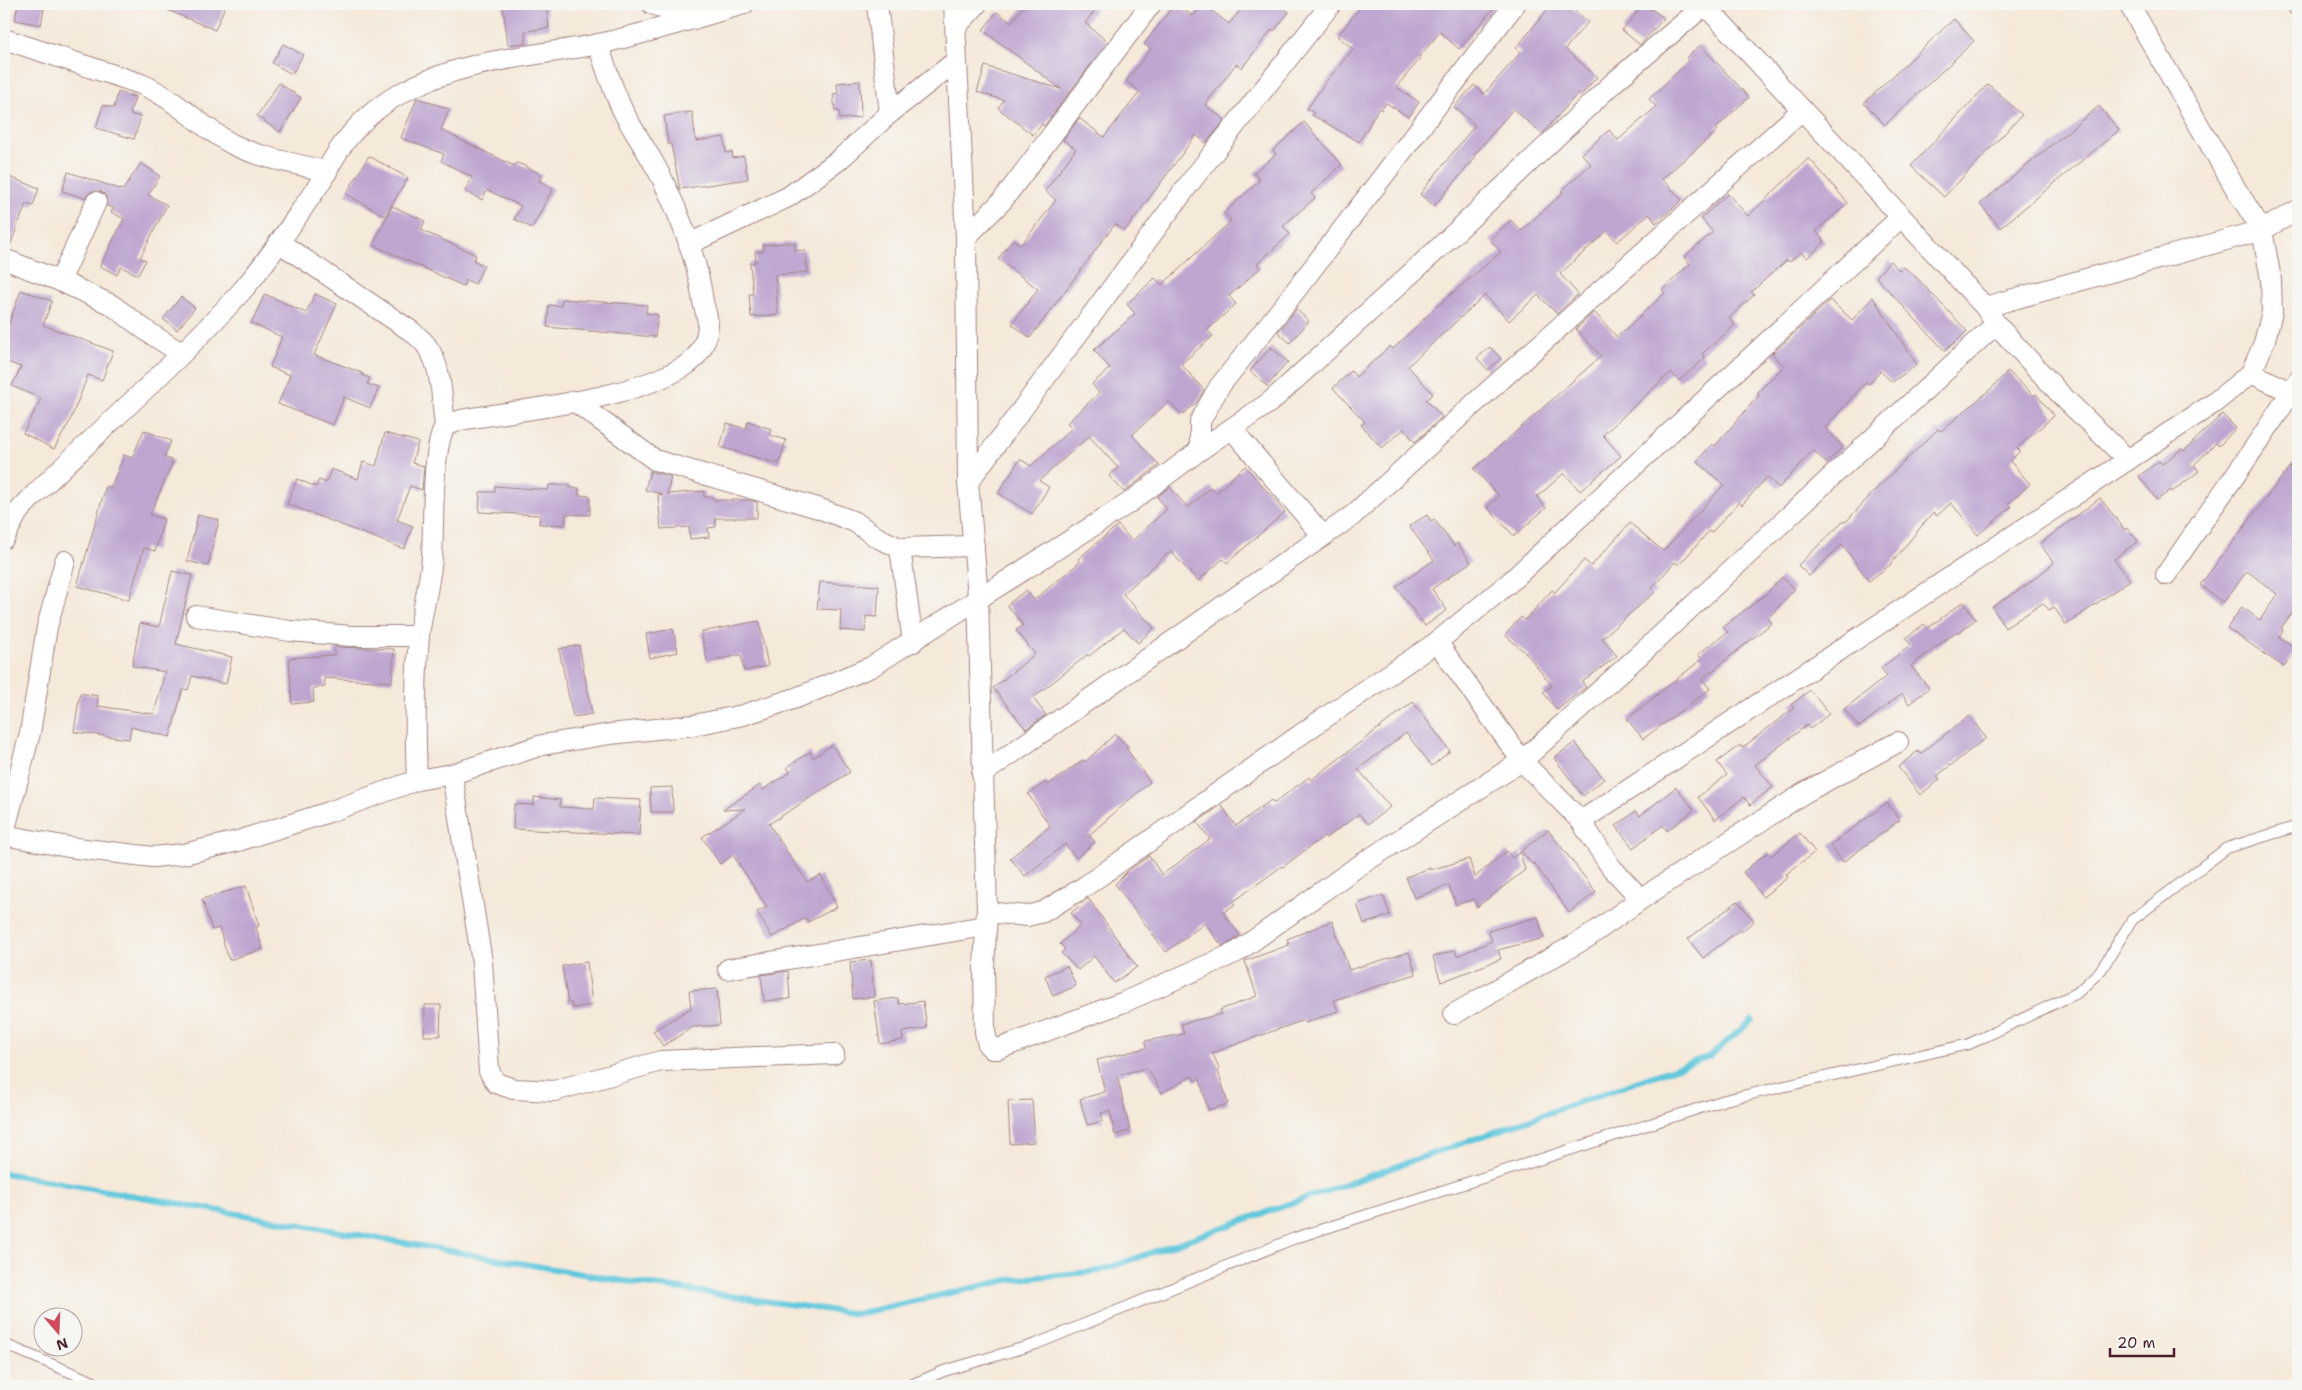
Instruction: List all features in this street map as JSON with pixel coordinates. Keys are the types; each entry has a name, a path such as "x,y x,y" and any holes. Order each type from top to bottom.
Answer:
{"street":[{"path":"652,4 694,19"},
{"path":"4,538 11,508 181,353 241,292 280,243 327,172 339,149 354,130 379,108 434,77 491,61 598,44 744,4"},
{"path":"877,4 890,113"},
{"path":"954,4 966,237 968,482 978,597 986,919 985,1032 988,1045 992,1049 998,1049 1124,1002 1238,952 1354,869 1522,761 1646,649 1996,324"},
{"path":"956,27 977,4"},
{"path":"966,237 1002,201 1151,4"},
{"path":"968,482 1192,180 1332,4"},
{"path":"1200,450 1200,421 1219,387 1289,300 1515,4"},
{"path":"66,561 47,627 30,733 4,834 68,847 168,857 238,841 329,812 417,780 452,774 542,745 610,734 694,725 743,715 837,682 871,667 913,642 978,597 1129,503 1200,450 1270,402 1441,246 1613,83 1705,4 1985,307 1996,324 2063,397 2128,460"},
{"path":"1581,821 2214,403 2251,373 2264,343 2272,312 2271,280 2262,230 2237,191 2129,4"},
{"path":"4,39 141,84 162,93 234,145 269,158 327,172"},
{"path":"445,426 461,420 574,401 649,382 686,365 699,354 706,336 708,324 702,290 689,244 666,186 625,114 609,80 598,44"},
{"path":"689,244 788,197 839,160 890,113 956,61"},
{"path":"982,774 1352,516 1466,411 1802,110"},
{"path":"60,281 96,202"},
{"path":"1985,307 2262,230 2298,210"},
{"path":"728,969 986,919 1027,916 1043,912 1084,887 1312,726 1436,642 1509,583 1901,217"},
{"path":"280,243 411,331 424,342 430,349 440,379 445,426 438,454 432,560 419,636 415,735 417,780"},
{"path":"4,259 112,304 148,332 181,353"},
{"path":"2166,575 2295,387 2251,373"},
{"path":"574,401 655,460 818,508 855,522 878,538 900,548 974,546"},
{"path":"1232,429 1323,536"},
{"path":"900,548 913,642"},
{"path":"196,616 290,631 352,636 419,636"},
{"path":"1436,642 1522,761 1581,821 1611,867 1641,899"},
{"path":"1454,1014 1588,937 1641,899 1804,793 1898,742"},
{"path":"452,774 482,962 489,1071 496,1083 514,1089 554,1091 661,1061 834,1054"}],"lane":[{"path":"908,1386 944,1371 1036,1344 1314,1232 1725,1100 1968,1044 2076,993 2102,970 2132,920 2227,848 2298,826"},
{"path":"4,1344 103,1386"}],"building":[{"path":"18,4 45,4 41,25 15,20"},
{"path":"153,4 226,4 215,30"},
{"path":"546,4 549,28 525,31 526,43 508,45 503,7"},
{"path":"1026,4 1100,4 1085,23 1108,42 1044,126 1042,124 1033,135 998,108 1004,100 977,92 985,66 1061,89 983,30 997,12 1011,22"},
{"path":"1175,4 1193,16 1203,4 1229,24 1245,4 1278,4 1289,12 1274,31 1272,29 1242,68 1236,64 1205,105 1225,120 1206,143 1196,135 1125,231 1115,224 1030,338 1012,324 1038,289 998,259 1013,239 1021,245 1056,200 1045,191 1076,149 1063,140 1079,118 1104,137 1140,92 1126,81 1151,49 1144,44"},
{"path":"1363,4 1497,4 1459,49 1440,32 1396,87 1419,102 1409,117 1386,103 1381,110 1379,108 1359,142 1312,115 1314,113 1307,109 1324,84 1353,49 1337,36"},
{"path":"1552,4 1567,4 1588,22 1565,49 1597,77 1581,95 1578,93 1542,134 1513,109 1474,155 1476,157 1434,206 1420,194 1475,125 1454,107 1474,85 1484,94 1521,52 1516,48"},
{"path":"1644,4 1664,18 1640,45 1622,30"},
{"path":"1954,19 1974,41 1885,125 1864,103"},
{"path":"283,44 303,55 292,74 272,63"},
{"path":"1700,45 1749,97 1716,128 1718,130 1662,179 1682,200 1656,223 1649,214 1617,242 1607,231 1560,274 1578,294 1557,314 1538,295 1509,321 1485,295 1408,366 1433,394 1426,400 1442,417 1415,442 1404,429 1382,448 1361,425 1365,422 1333,388 1351,371 1356,377 1390,346 1393,349 1436,307 1501,252 1490,240 1511,220 1521,231 1563,193 1561,191 1591,164 1582,154 1609,130 1618,140 1656,107 1649,99 1689,61 1686,58"},
{"path":"860,81 861,117 840,119 839,111 835,111 833,94 838,93 837,83"},
{"path":"279,83 301,98 280,132 257,116"},
{"path":"1988,84 2022,115 1944,197 1911,166"},
{"path":"118,92 135,97 130,114 141,117 134,139 96,128 103,105 114,108"},
{"path":"417,98 449,109 441,130 514,166 516,163 523,165 542,175 539,181 553,188 532,228 514,219 521,206 487,190 482,200 465,191 472,177 441,161 444,154 401,138"},
{"path":"2099,106 2119,130 2000,228 1980,204"},
{"path":"692,112 696,141 724,137 726,153 732,152 733,158 744,156 748,179 680,189 671,144 668,144 664,116"},
{"path":"1304,122 1342,165 1311,193 1315,198 1283,226 1290,234 1257,264 1260,268 1229,296 1236,304 1207,330 1213,336 1181,364 1204,390 1197,402 1182,415 1169,401 1132,435 1159,465 1124,492 1109,476 1118,468 1089,436 1039,481 1049,487 1032,514 998,493 1020,459 1031,466 1072,428 1067,423 1099,393 1092,384 1110,368 1094,350 1135,314 1127,304 1155,278 1162,285 1231,221 1224,213 1260,180 1254,173 1276,154 1273,150"},
{"path":"369,156 408,178 385,216 346,194"},
{"path":"1809,158 1848,203 1816,231 1825,242 1807,258 1801,252 1789,262 1787,260 1751,292 1754,295 1729,318 1735,325 1702,354 1705,358 1679,381 1671,372 1603,435 1621,456 1580,491 1564,473 1537,497 1546,508 1514,536 1487,507 1499,496 1474,469 1601,356 1576,329 1594,312 1617,337 1665,293 1662,290 1690,264 1684,257 1713,232 1701,218 1728,194 1748,216"},
{"path":"141,163 160,176 148,195 167,205 140,258 146,260 138,275 121,267 117,275 100,266 124,219 111,212 114,208 107,206 106,196 101,191 90,192 85,198 62,191 68,172 123,190"},
{"path":"4,175 39,188 33,206 26,204 9,248 4,247"},
{"path":"392,206 425,221 421,230 476,255 474,261 484,265 475,284 466,280 463,286 373,245"},
{"path":"795,243 795,251 805,250 808,272 775,275 778,315 751,317 749,294 753,294 750,263 756,262 755,252 763,251 763,245"},
{"path":"1890,261 1899,270 1904,267 1917,278 1967,331 1945,351 1876,277"},
{"path":"21,290 52,301 43,325 113,351 102,380 88,375 70,421 54,449 23,433 41,399 12,386 21,367 4,361 4,337"},
{"path":"265,294 306,313 315,294 337,304 314,355 362,373 362,375 370,378 367,384 379,388 370,408 344,397 333,425 278,404 290,375 270,367 282,337 251,323"},
{"path":"181,297 195,308 177,330 163,319"},
{"path":"1873,297 1917,365 1892,382 1880,371 1869,384 1866,382 1825,428 1843,447 1826,463 1813,450 1779,488 1767,477 1742,505 1739,502 1711,533 1709,531 1679,565 1675,562 1652,588 1655,592 1602,638 1617,656 1582,682 1586,687 1557,710 1543,692 1552,686 1527,654 1505,635 1521,617 1525,620 1552,590 1555,592 1584,560 1591,566 1630,523 1663,551 1724,485 1697,461 1712,444 1715,446 1759,395 1757,393 1784,366 1772,354 1830,300 1852,320"},
{"path":"562,299 647,305 646,313 658,315 655,337 547,327 549,305 561,306"},
{"path":"1296,309 1309,321 1290,343 1278,332"},
{"path":"1271,347 1288,362 1267,386 1250,371"},
{"path":"1490,347 1501,358 1488,370 1477,358"},
{"path":"2008,371 2034,396 2036,394 2054,416 2017,448 2020,451 2010,461 2030,484 2008,504 2011,507 1978,535 1951,503 1937,516 1933,512 1890,565 1869,581 1842,544 1809,576 1798,565 1844,521 1846,522 1876,489 1938,429 1941,431 1992,388"},
{"path":"2222,414 2236,428 2219,446 2216,443 2194,465 2199,471 2172,492 2171,490 2157,500 2139,476 2159,461 2162,464 2182,449 2184,451"},
{"path":"748,421 771,429 770,435 786,440 779,464 720,447 727,423 746,429"},
{"path":"144,430 171,441 164,457 173,461 150,515 164,519 155,551 144,548 129,600 77,586 106,486 111,487 124,455 132,458"},
{"path":"385,433 418,442 412,463 424,466 422,490 410,486 397,520 413,526 404,549 287,504 297,479 316,487 319,480 326,483 331,469 358,479 363,462 376,466"},
{"path":"2298,456 2298,605 2281,628 2283,630 2279,637 2297,649 2284,667 2227,628 2242,607 2260,620 2277,594 2247,571 2223,603 2200,585"},
{"path":"1245,466 1285,512 1227,563 1223,559 1198,581 1171,552 1167,554 1123,594 1154,628 1138,643 1124,628 1089,656 1087,655 1033,698 1046,715 1026,729 993,688 1035,654 1016,630 1023,625 1007,605 1026,590 1034,600 1080,562 1078,559 1118,525 1132,541 1167,509 1157,497 1170,487 1188,508 1211,487 1216,493"},
{"path":"650,471 671,477 667,494 704,491 704,497 713,497 714,500 748,500 757,502 757,518 715,518 716,527 708,528 709,537 690,539 689,527 661,529 658,495 663,494 645,490"},
{"path":"549,485 570,485 570,488 579,488 579,495 590,496 590,515 566,514 565,525 539,524 540,515 479,512 480,492 495,492 495,486 548,490"},
{"path":"2100,498 2125,530 2127,528 2138,541 2114,559 2130,580 2066,625 2054,607 2049,610 2043,603 2005,628 1992,607 2025,586 2054,563 2040,544"},
{"path":"198,515 219,520 208,566 187,561"},
{"path":"1427,515 1431,521 1434,519 1454,546 1457,543 1471,562 1432,589 1447,610 1425,626 1396,587 1434,560 1409,526"},
{"path":"172,571 192,575 176,644 232,657 226,684 192,676 188,690 183,689 170,737 131,727 129,739 74,732 80,693 98,696 97,706 154,714 165,672 132,666 140,623 159,627"},
{"path":"1782,577 1795,589 1768,618 1772,623 1702,679 1710,689 1643,739 1627,719 1702,659 1698,654 1728,632 1723,627 1766,594"},
{"path":"820,582 879,586 877,617 866,616 865,632 840,630 841,610 817,609"},
{"path":"1963,602 1976,619 1911,666 1929,688 1909,704 1902,694 1859,727 1844,709 1887,676 1881,668 1911,645 1906,638 1924,624 1928,628"},
{"path":"759,621 768,666 744,671 741,655 707,661 701,632"},
{"path":"673,629 678,652 650,658 646,634"},
{"path":"579,645 592,714 573,717 559,649"},
{"path":"335,647 394,649 392,682 324,678 325,687 313,688 314,702 292,704 289,658 334,655"},
{"path":"1810,690 1829,714 1810,729 1807,725 1755,765 1773,787 1750,805 1744,797 1715,820 1698,797 1727,775 1717,762 1740,745 1742,748 1794,708 1791,705"},
{"path":"1413,702 1450,751 1432,766 1406,733 1358,769 1390,807 1368,824 1359,814 1326,838 1324,836 1233,902 1235,904 1223,913 1240,935 1231,942 1222,946 1205,923 1166,952 1115,884 1129,870 1149,856 1162,875 1210,839 1197,822 1221,805 1236,826 1271,800 1274,803 1309,777 1311,780"},
{"path":"1969,716 1986,738 1937,776 1940,779 1920,795 1898,767 1918,751 1920,754"},
{"path":"1115,734 1128,747 1126,748 1150,782 1089,835 1095,842 1076,858 1065,844 1025,876 1010,858 1050,826 1028,794 1046,782 1048,785 1083,760 1085,762"},
{"path":"1575,742 1604,779 1583,796 1554,758"},
{"path":"832,745 850,772 769,824 807,882 821,875 837,907 808,922 806,918 772,937 757,912 767,907 733,855 720,864 702,837 746,809 723,810 760,785 763,790 790,772 787,767 810,752 813,758"},
{"path":"672,787 673,812 651,812 650,788"},
{"path":"1676,787 1694,810 1667,831 1663,825 1633,848 1616,826 1636,811 1640,816"},
{"path":"534,797 560,800 560,807 594,809 595,798 641,800 639,835 513,829 514,804 534,805"},
{"path":"1887,803 1900,820 1843,862 1830,845"},
{"path":"1548,830 1596,892 1569,913 1534,863 1532,864 1521,851"},
{"path":"1800,833 1815,852 1786,874 1788,877 1763,897 1743,872 1768,852 1771,856"},
{"path":"1507,851 1512,858 1520,852 1525,870 1477,907 1474,899 1456,905 1449,885 1414,898 1406,877 1430,868 1430,870 1469,859 1475,877"},
{"path":"246,886 259,926 256,927 263,949 229,960 219,928 212,930 202,899"},
{"path":"1383,895 1390,915 1364,924 1357,904"},
{"path":"1088,898 1137,967 1114,983 1094,956 1078,970 1061,953 1065,949 1060,944 1081,925 1071,913"},
{"path":"1738,901 1754,921 1741,932 1739,930 1703,958 1688,939"},
{"path":"1538,917 1544,938 1498,950 1501,959 1441,982 1433,957 1455,950 1457,956 1492,941 1488,931"},
{"path":"1332,921 1349,970 1409,952 1416,974 1334,1000 1338,1011 1305,1023 1304,1020 1212,1053 1220,1069 1218,1070 1228,1104 1208,1110 1200,1079 1195,1081 1192,1076 1162,1093 1147,1068 1117,1075 1130,1131 1115,1135 1110,1111 1101,1113 1103,1121 1087,1125 1080,1099 1105,1092 1097,1060 1146,1048 1145,1041 1184,1034 1181,1024 1221,1014 1220,1010 1257,996 1245,961 1289,945 1287,939"},
{"path":"871,960 874,997 853,999 850,962"},
{"path":"587,962 592,1005 572,1008 572,1003 568,1003 562,966"},
{"path":"1067,966 1076,986 1053,996 1045,976"},
{"path":"788,971 790,999 764,1001 761,975"},
{"path":"717,989 720,1025 693,1027 663,1046 653,1031 691,1008 689,991"},
{"path":"898,998 899,1004 923,1001 927,1028 902,1032 903,1040 880,1044 874,1001"},
{"path":"425,1005 441,1005 440,1036 424,1036"},
{"path":"1032,1100 1035,1142 1010,1144 1008,1101"}],"waterway":[{"path":"4,1173 617,1280 857,1314 1008,1280 1099,1271 1710,1056 1752,1020"}]}
